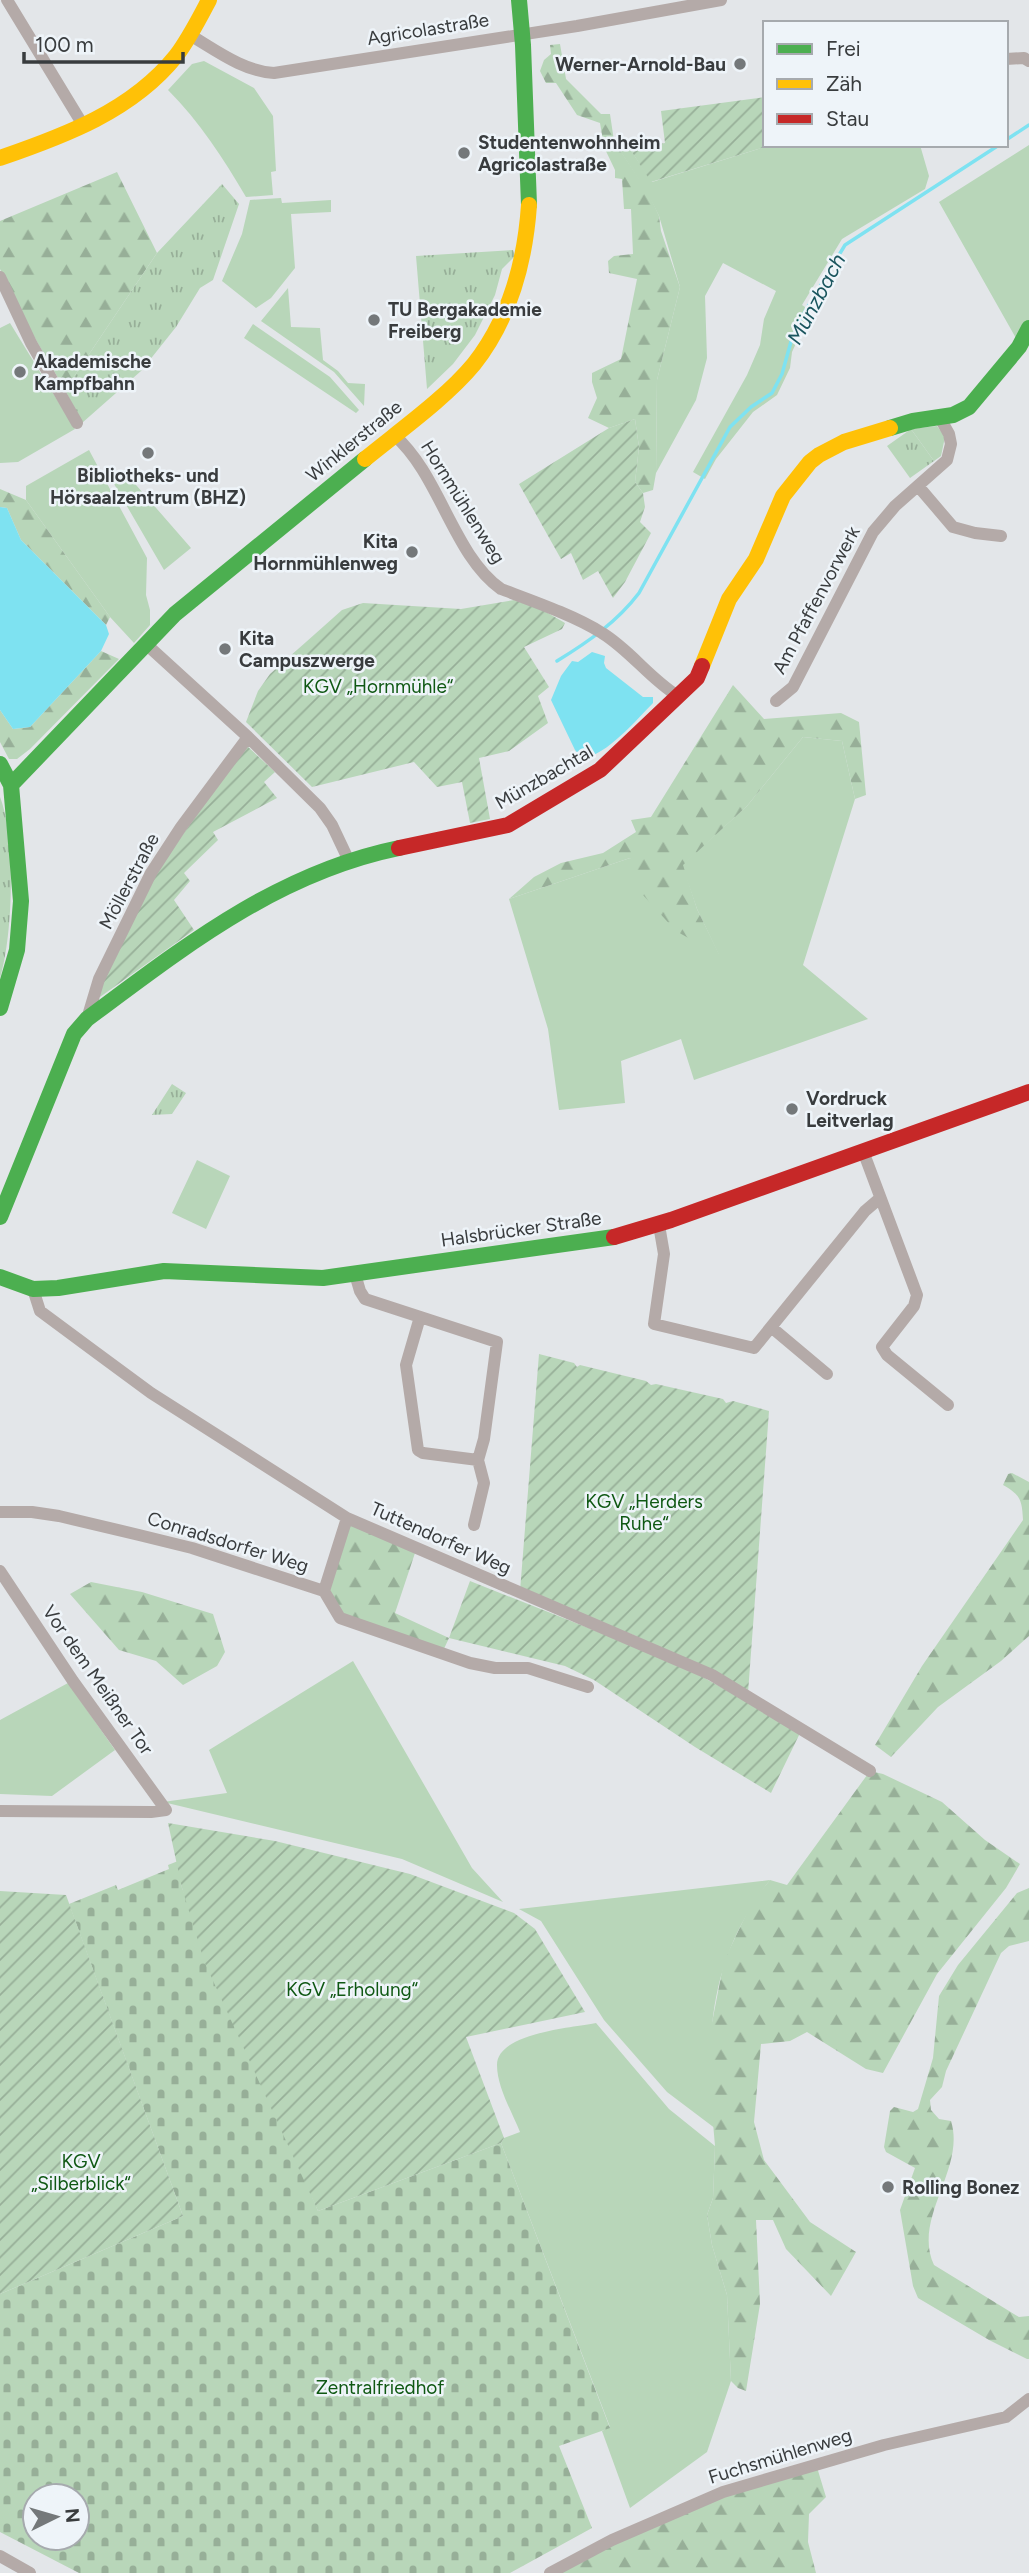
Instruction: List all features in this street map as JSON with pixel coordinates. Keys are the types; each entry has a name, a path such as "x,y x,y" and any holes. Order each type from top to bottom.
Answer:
{"street":[{"path":"6,0 83,125"},
{"path":"0,158 83,125 121,105 147,86 174,58 191,35 209,0"},
{"name":"Winklerstraße","path":"11,785 175,614 432,404 473,365 495,331 512,297 526,246 529,203 523,34 519,0"},
{"name":"Agricolastraße","path":"191,35 258,72 274,73 721,0"},
{"path":"1008,59 1024,58 1029,61"},
{"path":"0,277 31,343 77,423"},
{"name":"Münzbachtal","path":"0,1217 74,1034 87,1019 194,939 286,886 349,861 518,821 610,762 697,678 729,598 755,559 783,496 810,462 844,442 913,421 940,418 969,407 1027,337"},
{"name":"Am Pfaffenvorwerk","path":"776,701 793,687 873,532 895,506 947,460 950,434 940,418"},
{"name":"Hornmühlenweg","path":"394,435 403,443 432,485 474,559 491,582 608,637 667,690 678,696"},
{"path":"918,486 953,527 1001,536"},
{"path":"146,645 248,737 320,808 332,825 349,861"},
{"name":"Möllerstraße","path":"87,1019 99,979 151,873 181,827 248,737"},
{"path":"0,764 11,785 20,901 17,950 0,1008"},
{"name":"Halsbrücker Straße","path":"0,1277 33,1289 58,1289 104,1279 186,1270 312,1279 552,1248 628,1234 659,1225 1029,1092"},
{"path":"863,1152 917,1295 914,1306 883,1347 887,1355 948,1405"},
{"path":"659,1225 664,1254 654,1324 754,1348 865,1211 880,1199"},
{"path":"355,1274 365,1299 497,1342 484,1439 478,1460 484,1483 474,1525"},
{"name":"Tuttendorfer Weg","path":"33,1289 40,1311 103,1359 151,1394 347,1518 712,1675 870,1771"},
{"path":"420,1317 406,1365 418,1450 423,1453 478,1460"},
{"path":"771,1327 827,1374"},
{"name":"Conradsdorfer Weg","path":"0,1512 32,1512 59,1516 192,1548 324,1591 340,1618 470,1663 495,1668 528,1668 588,1687"},
{"path":"324,1591 347,1518"},
{"name":"Vor dem Meißner Tor","path":"0,1570 73,1681 166,1810 0,1811"},
{"name":"Fuchsmühlenweg","path":"550,2573 612,2540 723,2492 884,2445 1006,2417 1029,2399"},
{"path":"0,2556 30,2573"}],"green space":[{"path":"560,44 566,79 601,114 610,114 614,141 649,194 659,216 661,231 680,287 657,380 656,473 653,490 643,493 635,482 639,447 635,419 609,428 588,418 597,398 592,373 621,359 637,279 609,273 608,261 614,256 633,254 631,209 624,209 622,179 615,178 615,170 604,147 600,123 577,115 556,83 546,83 540,71 544,60 551,54 550,45"},
{"path":"204,61 254,88 273,116 276,171 271,172 273,195 246,197 210,141 168,90 192,64"},
{"path":"763,97 765,147 651,182 630,149 665,143 661,111"},
{"path":"1029,145 1029,320 1017,340 939,202"},
{"path":"765,147 921,147 929,176 925,189 842,239 802,305 811,311 792,352 790,368 777,395 753,412 716,459 705,479 693,472 747,375 760,345 764,319 776,291 723,263 705,296 707,358 696,400 656,473 657,380 680,287 659,216 619,149 630,149 652,182"},
{"path":"117,172 157,253 65,390 21,314 0,269 0,221"},
{"path":"222,184 239,204 213,280 200,288 176,327 141,371 82,423 65,390 157,253"},
{"path":"281,198 282,203 331,200 331,212 291,214 295,268 271,298 256,308 222,281 242,234 250,200"},
{"path":"513,250 515,256 502,269 495,295 475,335 453,364 427,389 416,256"},
{"path":"288,288 291,327 320,328 323,360 348,383 365,384 364,406 334,372 261,321"},
{"name":"Akademische Kampfbahn","path":"10,323 75,429 18,462 0,463 0,328"},
{"path":"253,324 330,377 359,410 356,413 244,338"},
{"path":"635,419 639,447 635,482 643,493 645,507 640,522 651,533 625,582 613,598 598,571 583,580 571,553 561,559 519,484 609,428"},
{"path":"937,426 945,437 941,456 934,461 911,429"},
{"path":"911,429 934,461 910,478 887,446"},
{"path":"89,450 147,558 146,595 150,625 134,643 110,617 26,500 26,486"},
{"path":"123,470 191,548 164,570 110,477"},
{"path":"0,489 26,500 110,617 106,625 21,540 7,508 0,507"},
{"name":"KGV „Hornmühle“","path":"514,600 541,609 565,623 562,629 524,647 549,687 538,696 548,723 509,751 479,758 490,819 470,823 462,782 437,787 414,762 312,787 246,722 258,691 270,674 342,610 363,603 461,609"},
{"path":"101,651 119,659 30,749 17,759 9,759 0,742 0,710 13,729 30,727"},
{"path":"733,685 764,719 841,713 859,722 866,795 855,799 842,741 803,737 747,806 683,865 697,909 720,956 676,931 642,894 630,858 509,899 534,877 561,863 603,853 636,832 631,820 651,817"},
{"path":"803,737 842,741 855,799 803,965 868,1019 694,1080 681,1039 621,1061 625,1103 559,1110 548,1029 509,899 630,858 719,955 697,909 682,865 747,806"},
{"path":"246,745 275,772 264,782 277,798 213,832 218,840 184,873 190,881 174,900 194,930 100,997 96,995 159,868"},
{"path":"0,797 9,837 11,887 8,938 0,978"},
{"path":"172,1084 186,1093 172,1114 152,1115"},
{"path":"197,1160 230,1176 206,1229 172,1213"},
{"name":"KGV „Herders Ruhe“","path":"539,1354 574,1363 577,1367 580,1365 646,1381 651,1385 769,1411 748,1693 636,1636 520,1591"},
{"path":"1012,1473 1029,1482 1029,1636 1001,1661 938,1707 891,1757 875,1745 922,1666 1023,1520 1019,1499 1003,1485 1008,1474"},
{"path":"347,1518 416,1550 395,1613 449,1638 442,1653 340,1618 324,1591"},
{"path":"470,1581 679,1664 801,1731 771,1793 695,1747 594,1680 565,1666 449,1638"},
{"path":"91,1582 142,1592 213,1614 225,1652 217,1666 183,1685 156,1661 119,1650 70,1594"},
{"path":"353,1661 472,1868 503,1902 402,1859 163,1802 227,1793 209,1750"},
{"path":"68,1683 115,1750 52,1796 0,1794 0,1720"},
{"path":"870,1771 883,1774 942,1802 985,1840 1020,1864 1006,1888 937,1974 883,2073 866,2069 807,2032 790,2041 761,2044 754,2122 764,2160 810,2222 856,2252 831,2296 786,2249 773,2220 756,2220 760,2304 746,2391 731,2381 727,2295 712,2245 707,2215 713,2198 715,2146 710,2088 710,2033 724,1961 752,1902 770,1880 787,1885"},
{"name":"KGV „Erholung“","path":"168,1823 275,1841 410,1874 514,1913 535,1929 585,2012 466,2037 504,2138 501,2143 318,2211 204,1961 182,1888"},
{"name":"Zentralfriedhof","path":"178,1861 182,1888 318,2211 501,2143 610,2428 559,2446 592,2528 510,2573 79,2573 39,2552 91,2552 91,2482 21,2482 21,2543 0,2532 0,2294 183,2216 69,1904 116,1885 118,1890 169,1869 168,1865"},
{"path":"770,1880 750,1909 735,1938 716,1998 711,2062 716,2129 667,2092 604,2020 541,1921 519,1909"},
{"path":"1029,1888 1029,1941 1009,1946 1001,1953 946,2071 942,2087 930,2100 931,2110 939,2119 951,2121 954,2139 952,2157 929,2229 929,2247 934,2265 1019,2317 1029,2316 1027,2359 918,2298 913,2286 900,2210 915,2168 886,2152 884,2147 890,2111 894,2107 913,2112 918,2109 933,2058 939,1996 958,1965 1017,1893"},
{"name":"KGV „Silberblick“","path":"0,1891 66,1895 183,2216 0,2294"},
{"path":"596,2023 669,2109 715,2146 713,2198 707,2215 712,2245 727,2295 731,2381 707,2452 630,2508 602,2431 610,2427 501,2143 504,2138 520,2132 499,2082 497,2065 500,2054 509,2046 537,2034"},
{"path":"816,2464 826,2497 809,2514 808,2542 816,2573 550,2573 634,2530"}],"water":[{"path":"0,507 7,508 21,540 106,625 109,634 101,651 30,727 13,729 0,710"},
{"path":"592,652 605,656 606,668 643,697 653,697 653,703 609,745 590,756 581,757 551,700 561,676 572,661 578,662"}],"waterway":[{"name":"Münzbach","path":"1008,139 1029,125"},
{"name":"Münzbach","path":"557,661 601,631 639,593 730,427 751,407 772,393 782,374 800,320 845,245 996,147"}],"traffic: fast":[{"path":"519,0 529,205"},
{"path":"890,428 913,421 953,415 969,407 1019,347 1029,328"},
{"path":"11,785 175,614 365,459"},
{"path":"0,764 11,785 21,901 17,950 0,1008"},
{"path":"0,1217 74,1034 87,1019 196,940 272,894 312,875 399,848"},
{"path":"0,1277 33,1289 58,1288 164,1271 323,1278 614,1237"}],"traffic: slow":[{"path":"0,158 72,131 118,107 139,92 176,56 209,0"},
{"path":"365,459 450,389 487,346 514,289 524,248 529,205"},
{"path":"702,666 729,599 756,559 783,496 810,462 819,455 844,442 890,428"}],"traffic: jam":[{"path":"399,848 508,825 600,770 697,678 702,666"},
{"path":"614,1237 671,1220 1029,1092"}],"place":[{"name":"Werner-Arnold-Bau","path":"740,64"},
{"name":"Studentenwohnheim Agricolastraße","path":"464,153"},
{"name":"TU Bergakademie Freiberg","path":"374,320"},
{"name":"Akademische Kampfbahn","path":"20,372"},
{"name":"Bibliotheks- und Hörsaalzentrum (BHZ)","path":"148,453"},
{"name":"Kita Hornmühlenweg","path":"412,552"},
{"name":"Kita Campuszwerge","path":"225,649"},
{"name":"Vordruck Leitverlag","path":"792,1109"},
{"name":"Rolling Bonez","path":"888,2187"}]}
